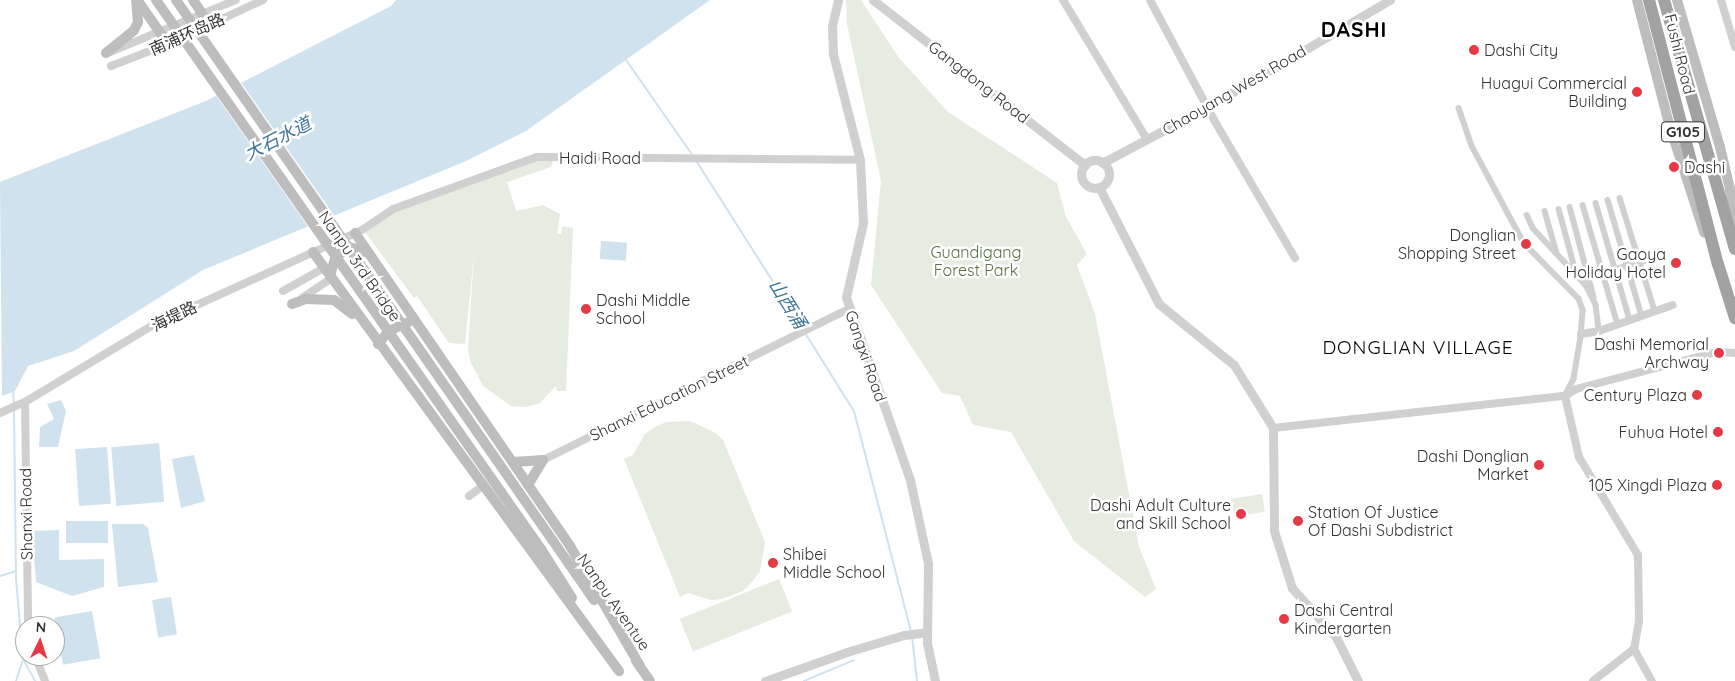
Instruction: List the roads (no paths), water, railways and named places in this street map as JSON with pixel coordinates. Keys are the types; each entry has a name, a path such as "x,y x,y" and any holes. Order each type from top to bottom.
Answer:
{"highway":[{"name":"Fushi Road","path":"1649,0 1718,264 1735,318"},
{"name":"Fushi Road","path":"1664,0 1735,249"}],"main road":[{"path":"137,0 168,44"},
{"path":"106,53 134,30 138,22 137,0"},
{"name":"Nanpu 3rd Bridge","path":"156,0 541,549"},
{"name":"Nanpu 3rd Bridge","path":"176,0 553,541"},
{"path":"193,0 210,25"},
{"path":"1637,0 1669,124 1718,264"},
{"path":"1677,0 1720,147 1730,189 1735,236"},
{"path":"355,233 570,546 640,666"},
{"path":"329,274 336,256 343,251 360,248 369,253"},
{"path":"313,252 369,332 619,671"},
{"path":"292,304 306,299 334,300 344,305 369,332"},
{"path":"378,344 389,331 416,320"},
{"path":"514,462 543,460"},
{"path":"528,485 543,460"},
{"name":"Nanpu Aventue","path":"553,541 650,681"},
{"name":"Nanpu Aventue","path":"541,549 626,681"}],"street":[{"name":"南浦环岛路","path":"106,53 203,16 236,0"},
{"name":"南浦环岛路","path":"111,66 168,44 263,0"},
{"name":"Gangxi Road","path":"838,0 832,26 833,54 860,160 863,222 846,297 910,480 928,562 927,632 935,681"},
{"name":"Gangdong Road","path":"873,0 1085,165"},
{"path":"1063,0 1147,139"},
{"path":"1150,0 1209,106 1214,120 1295,258"},
{"name":"Chaoyang West Road","path":"1102,163 1209,106 1376,4 1390,0"},
{"path":"1721,0 1735,47"},
{"path":"1459,108 1472,146 1524,243 1579,299 1583,310 1574,379 1565,396 1578,457 1638,556 1639,621 1634,649 1652,681"},
{"name":"Haidi Road","path":"355,233 392,209 538,157 860,160"},
{"path":"1094,160 1102,163 1107,167 1108,178 1099,187 1090,187 1083,180 1085,165 1094,160"},
{"path":"1099,187 1159,304 1234,365 1273,428 1274,531 1292,588 1336,637 1358,681"},
{"path":"1620,198 1655,312"},
{"path":"1608,200 1642,316"},
{"path":"1596,202 1630,320"},
{"path":"1584,205 1618,325"},
{"path":"1570,207 1590,277 1599,331"},
{"path":"1559,209 1576,273"},
{"path":"1546,211 1556,253"},
{"path":"1527,215 1533,228 1582,279 1596,305"},
{"name":"海堤路","path":"0,413 25,402 155,324 355,233"},
{"path":"1582,279 1654,258 1660,251"},
{"path":"283,291 329,274 328,283 292,304"},
{"path":"1581,334 1599,331 1673,305"},
{"name":"Shanxi Education Street","path":"543,460 850,308"},
{"path":"1273,428 1565,396 1576,389 1717,352 1735,353"},
{"name":"Shanxi Road","path":"25,402 28,616"},
{"path":"469,496 483,486"},
{"path":"765,681 904,635 927,632"},
{"path":"1592,681 1634,649"},
{"path":"39,666 45,681"}],"water":[{"name":"大石水道","path":"396,0 710,0 526,131 466,161 203,270 74,351 28,366 15,391 2,396 0,182 206,101 391,6"},
{"path":"601,241 627,243 626,261 600,259"},
{"path":"61,400 66,411 58,447 39,447 40,427 54,419 47,404"},
{"path":"159,443 164,502 116,506 111,447"},
{"path":"107,447 111,504 79,506 75,449"},
{"path":"194,455 205,501 181,508 172,459"},
{"path":"66,521 108,521 108,543 66,543"},
{"path":"112,524 143,524 148,528 158,582 118,587"},
{"path":"59,530 59,560 104,559 104,587 72,596 36,582 32,531"},
{"path":"171,597 177,635 158,638 152,600"},
{"path":"92,611 100,658 65,665 64,616"}],"waterway":[{"name":"山西涌","path":"624,57 693,156"},
{"name":"山西涌","path":"697,162 803,329"},
{"name":"山西涌","path":"805,333 854,411 911,632"},
{"path":"13,390 14,405"},
{"path":"14,410 16,579 23,659 35,681"},
{"path":"0,576 16,571"},
{"path":"912,636 917,681"},
{"path":"804,681 854,660"},
{"path":"16,681 21,666"}],"place":[{"name":"Dashi City","path":"1474,50"},
{"name":"Huagui Commercial Building","path":"1637,92"},
{"name":"Dashi","path":"1674,167"},
{"name":"Donglian Shopping Street","path":"1526,244"},
{"name":"Gaoya Holiday Hotel","path":"1676,263"},
{"name":"Dashi Middle School","path":"586,309"},
{"name":"Dashi Memorial Archway","path":"1719,353"},
{"name":"Century Plaza","path":"1697,395"},
{"name":"Fuhua Hotel","path":"1718,432"},
{"name":"Dashi Donglian Market","path":"1539,465"},
{"name":"105 Xingdi Plaza","path":"1717,485"},
{"name":"Dashi Adult Culture and Skill School","path":"1241,514"},
{"name":"Station Of Justice Of Dashi Subdistrict","path":"1298,521"},
{"name":"Shibei Middle School","path":"773,563"},
{"name":"Dashi Central Kindergarten","path":"1284,619"}],"district":[{"name":"DASHI","path":"1354,29"},
{"name":"DONGLIAN VILLAGE","path":"1418,348"}],"park label":[{"name":"Guandigang Forest Park","path":"976,261"}]}
